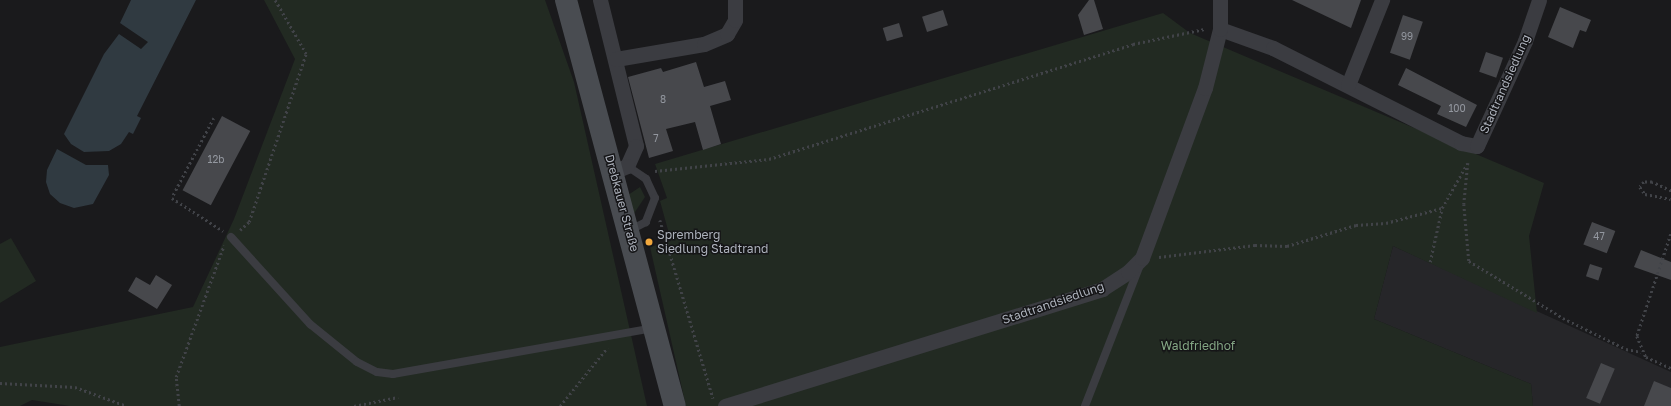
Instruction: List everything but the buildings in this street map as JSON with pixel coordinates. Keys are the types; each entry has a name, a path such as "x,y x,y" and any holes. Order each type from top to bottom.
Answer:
{"street":[{"name":"Drebkauer Straße","path":"566,0 627,170 630,230 675,406"},
{"path":"600,0 616,59 636,146 627,170"},
{"path":"616,59 704,44 728,34 735,20 736,0"},
{"path":"1142,258 1205,88 1220,26 1220,0"},
{"path":"1348,85 1382,0"},
{"name":"Stadtrandsiedlung","path":"1220,26 1273,48 1461,143 1477,146 1525,41 1539,0"},
{"name":"Stadtrandsiedlung","path":"725,406 1102,289 1142,258"}],"lane":[{"path":"627,170 651,186 655,203 646,222 630,230"},
{"path":"231,237 310,324 357,362 377,372 393,374 656,328"},
{"path":"1085,406 1142,258"}],"path":[{"path":"179,406 176,378 194,318 225,241 249,222 306,54 275,0"},
{"path":"627,170 769,159 1133,44 1220,26"},
{"path":"214,118 172,198 231,237"},
{"path":"1430,262 1442,208 1477,146"},
{"path":"1468,163 1464,204 1470,261 1562,318 1626,349 1641,352 1671,368"},
{"path":"1671,191 1652,182 1644,182 1640,187 1645,194 1671,199"},
{"path":"655,203 715,406"},
{"path":"1142,258 1256,245 1287,246 1356,225 1386,224 1442,208"},
{"path":"1641,352 1637,333 1671,234"},
{"path":"560,406 611,344 633,332"},
{"path":"0,383 75,387 127,406"},
{"path":"354,406 398,396"}],"shaded area":[{"path":"131,0 196,0 137,116 141,118 133,134 129,132 121,144 109,151 84,152 71,144 64,134 104,54 119,34 141,49 148,42 120,23"},
{"path":"57,149 86,165 108,165 109,175 93,204 74,208 60,203 50,194 46,182 47,170"},
{"path":"1393,246 1671,372 1671,406 1533,406 1531,384 1374,319"}],"green space":[{"path":"264,0 545,0 574,82 647,406 70,406 32,400 20,406 0,406 0,347 193,307 234,219 295,59"},
{"name":"Waldfriedhof","path":"1163,13 1190,33 1544,183 1529,236 1537,313 1393,246 1374,319 1531,384 1533,406 686,406 650,247 671,241 660,201 667,198 655,164"},
{"path":"640,187 645,197 633,215 628,195"},
{"path":"11,238 36,281 0,303 0,244"}],"place":[{"name":"Spremberg Siedlung Stadtrand","path":"649,242"}]}
